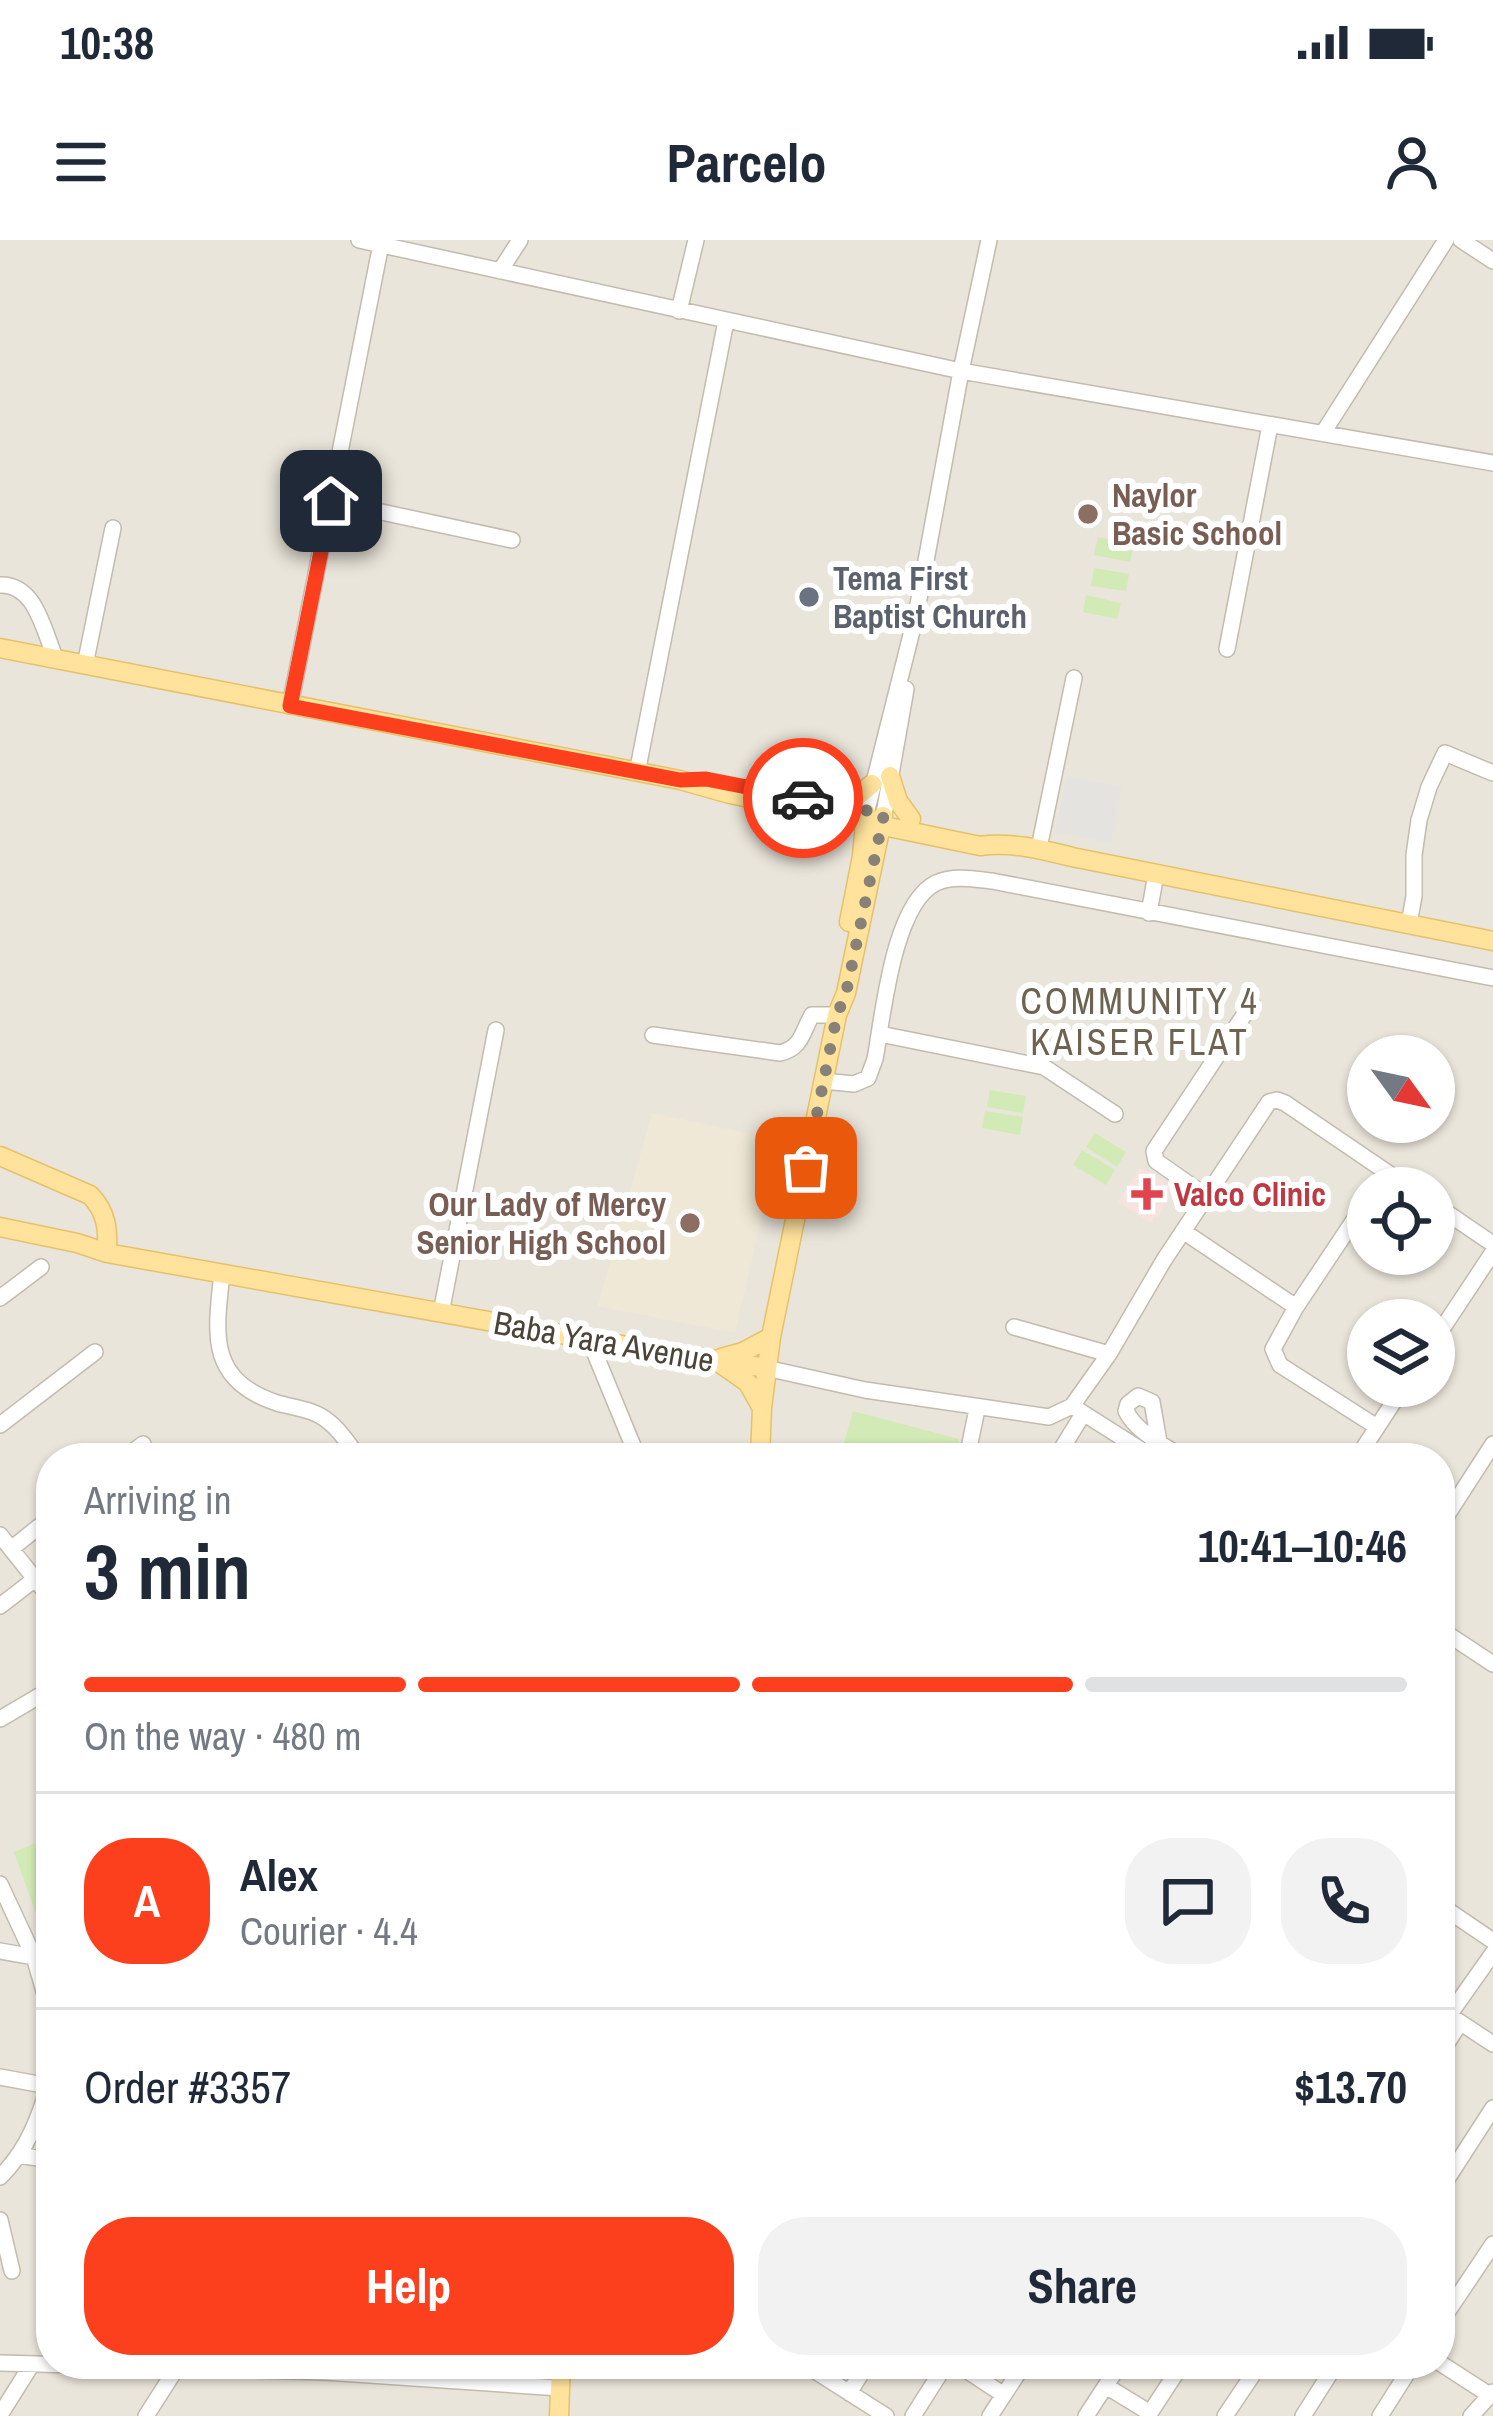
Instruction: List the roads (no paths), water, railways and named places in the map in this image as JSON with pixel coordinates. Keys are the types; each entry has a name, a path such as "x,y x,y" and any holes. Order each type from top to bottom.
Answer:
{"main road":[{"path":"0,646 680,780 730,794 982,835 1001,843 1493,941"},
{"path":"842,811 881,780 913,826"},
{"path":"842,811 868,859"},
{"path":"761,1443 771,1337 837,1015 846,993 874,818"},
{"path":"868,859 913,826"},
{"path":"0,1156 90,1195 100,1204 108,1232 98,1251"},
{"name":"Baba Yara Avenue","path":"0,1227 98,1251"},
{"name":"Baba Yara Avenue","path":"0,1236 766,1368"},
{"path":"712,1360 743,1352 771,1337"},
{"path":"712,1360 748,1383 762,1408"},
{"path":"560,2379 560,2416"}],"street":[{"path":"359,240 961,371 1493,463"},
{"path":"500,271 520,240"},
{"path":"679,311 696,240"},
{"path":"874,818 989,240"},
{"path":"1322,433 1446,240"},
{"path":"1462,240 1493,261"},
{"path":"290,706 381,244"},
{"path":"637,772 726,321"},
{"path":"1227,650 1270,425"},
{"path":"331,501 512,540"},
{"path":"85,665 113,529"},
{"path":"0,585 24,591 34,604 56,659"},
{"path":"1039,848 1074,678"},
{"path":"1409,924 1419,820 1436,769 1445,753 1493,773"},
{"path":"1149,913 1156,874"},
{"path":"824,1081 854,1084 868,1078 908,916 922,893 944,880 977,879 1493,978"},
{"path":"1206,1196 1156,1161 1154,1151 1252,1003"},
{"path":"653,1035 780,1053 794,1048 812,1015 837,1015"},
{"path":"442,1313 496,1030"},
{"path":"880,1034 1044,1066 1114,1114"},
{"path":"1062,1443 1183,1231 1273,1100 1285,1103 1379,1167"},
{"path":"1455,1220 1493,1248 1455,1308"},
{"path":"1347,1230 1274,1343 1276,1360 1377,1427"},
{"path":"1183,1231 1296,1307"},
{"path":"0,1298 41,1267"},
{"path":"222,1274 217,1341 223,1363 238,1383 262,1397 326,1418 347,1443"},
{"path":"1014,1327 1109,1354"},
{"path":"589,1339 632,1443"},
{"path":"0,1425 95,1352"},
{"path":"766,1368 977,1409 1049,1418 1078,1410 1144,1443"},
{"path":"1367,1443 1390,1407"},
{"path":"970,1443 977,1409"},
{"path":"1455,1503 1493,1444"},
{"path":"0,1606 35,1579 5,1542 36,1525"},
{"path":"1455,1638 1492,1660"},
{"path":"0,1719 36,1698"},
{"path":"0,1884 36,1964"},
{"path":"1455,1916 1493,1941"},
{"path":"0,1951 34,1957"},
{"path":"1455,2012 1493,1954"},
{"path":"1455,2020 1493,2044"},
{"path":"0,2077 36,2081"},
{"path":"1455,2167 1493,2108"},
{"path":"0,2177 36,2122"},
{"path":"18,2155 36,2158"},
{"path":"0,2220 12,2271"},
{"path":"1455,2301 1493,2244"},
{"path":"0,2363 36,2364"},
{"path":"0,2415 32,2364"},
{"path":"1455,2372 1492,2394 1471,2416"},
{"path":"146,2416 169,2379"},
{"path":"456,2379 560,2388"},
{"path":"828,2379 886,2416"},
{"path":"849,2392 857,2379"},
{"path":"913,2416 936,2379"},
{"path":"980,2379 1004,2395"},
{"path":"990,2416 1014,2379"},
{"path":"1087,2416 1110,2379"},
{"path":"1106,2386 1151,2415 1173,2379"},
{"path":"1226,2416 1250,2379"},
{"path":"1303,2416 1326,2379"},
{"path":"1380,2416 1403,2379"}],"place":[{"name":"Naylor Basic School","path":"1088,514"},
{"name":"Tema First Baptist Church","path":"809,597"},
{"name":"Valco Clinic","path":"1147,1194"},
{"name":"Our Lady of Mercy Senior High School","path":"690,1223"}],"district":[{"name":"COMMUNITY 4 KAISER FLAT","path":"1140,1022"}]}
